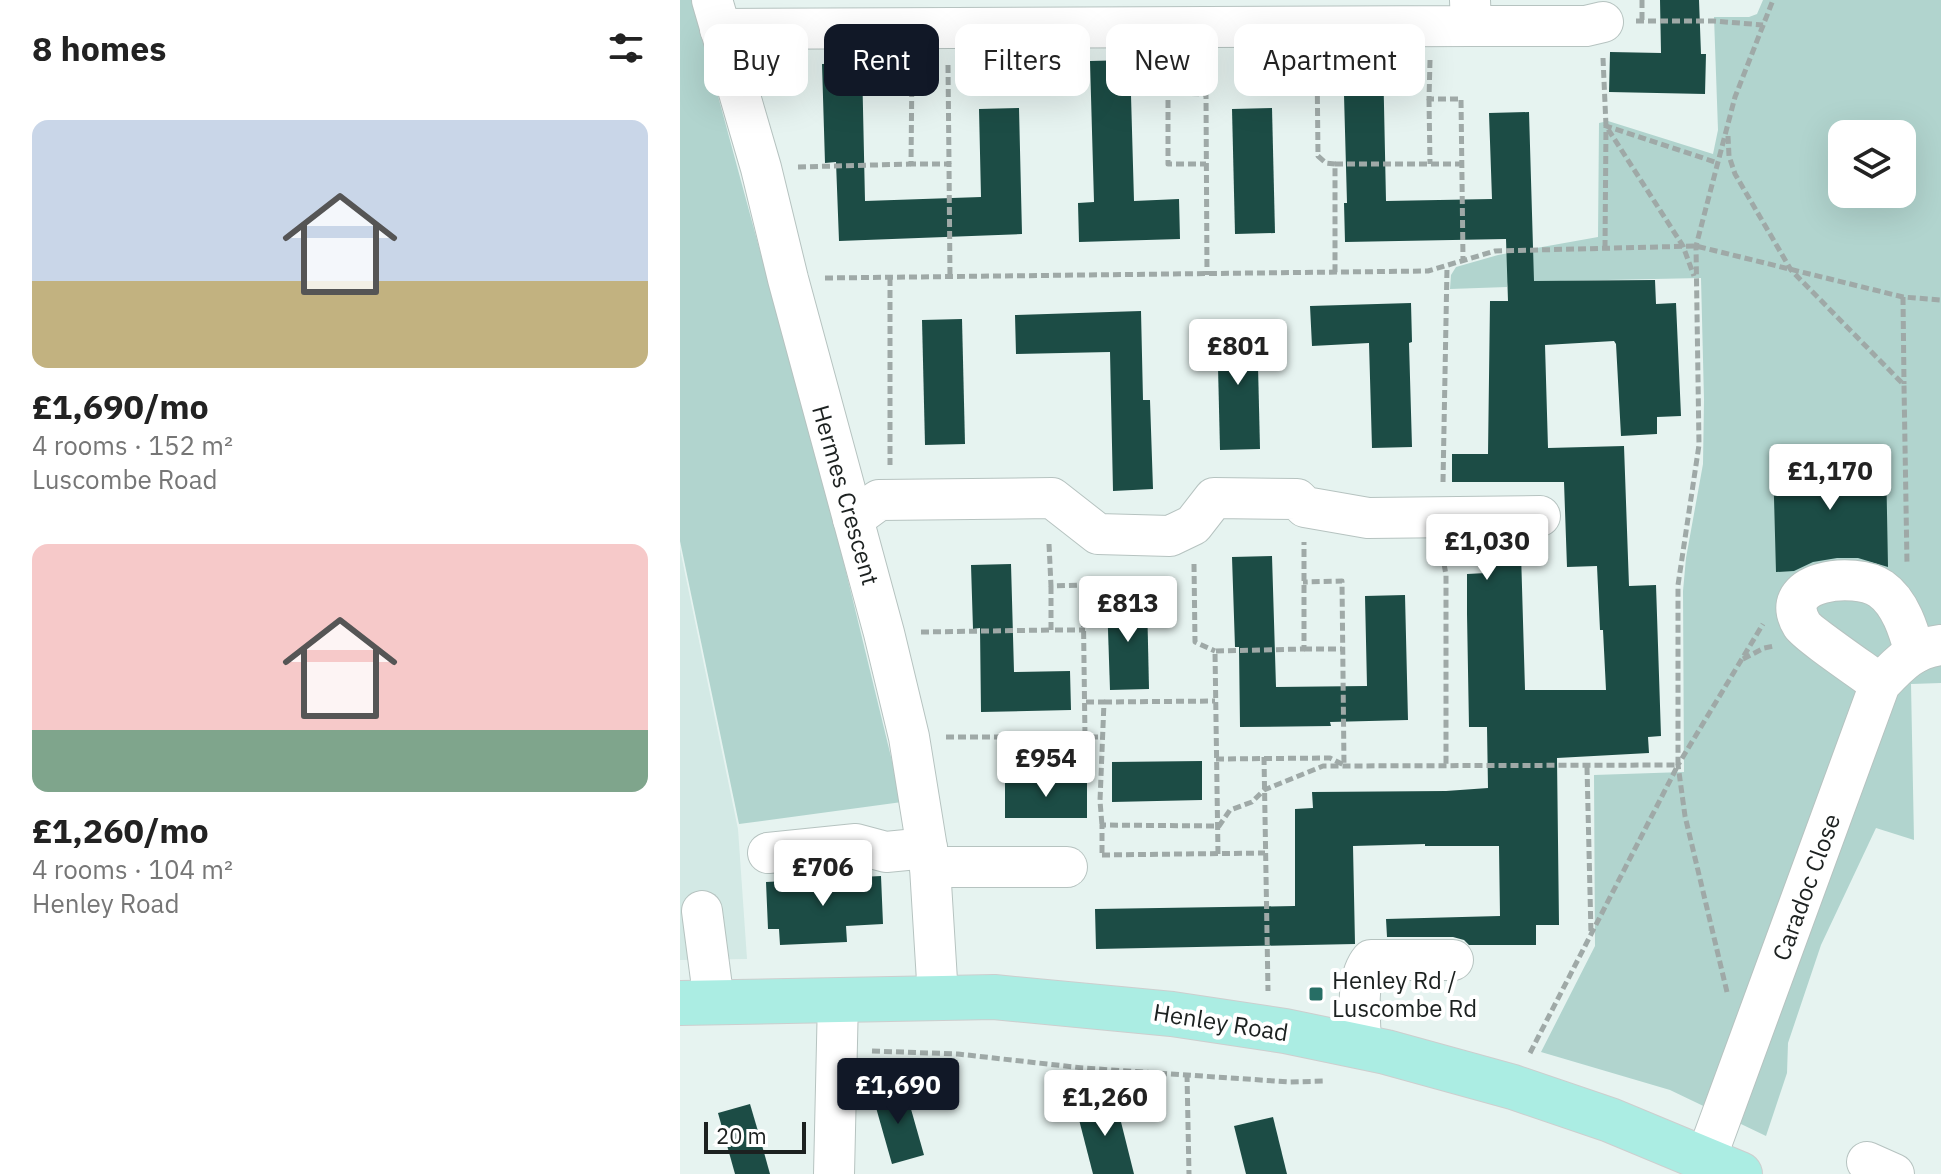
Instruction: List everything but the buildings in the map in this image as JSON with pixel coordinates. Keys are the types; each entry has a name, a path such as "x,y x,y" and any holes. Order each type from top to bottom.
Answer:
{"main road":[{"name":"Henley Road","path":"697,1003 994,997 1069,1002 1260,1027 1361,1047 1513,1087 1610,1120 1723,1167"}],"street":[{"path":"1425,27 1470,13 1586,26 1603,22"},
{"path":"716,15 864,24"},
{"name":"Hermes Crescent","path":"716,15 761,168 788,279 866,510 884,633 909,737 928,857 938,997"},
{"path":"939,28 1106,27"},
{"path":"866,510 1052,498 1098,534 1170,536 1193,525 1214,498 1297,499 1305,507 1368,518 1540,516"},
{"path":"1880,684 1803,627 1797,608 1800,596 1813,586 1829,581 1856,580 1881,589 1909,629 1928,649"},
{"name":"Caradoc Close","path":"1723,1167 1743,1057 1880,684 1905,658 1928,649"},
{"path":"768,853 856,844 886,852 928,857 1084,861"},
{"path":"697,1003 702,911"},
{"path":"1361,1047 1363,969 1371,960 1453,960"},
{"path":"834,1174 838,999"}],"path":[{"path":"1642,0 1642,21"},
{"path":"1743,1057 1685,816 1678,765 1678,585 1699,445 1696,246 1735,97 1772,2 1780,0"},
{"path":"1605,248 1603,22 1763,25"},
{"path":"1429,27 1430,164"},
{"path":"939,92 949,164 950,277"},
{"path":"911,164 920,96"},
{"path":"1167,96 1168,164 1206,164"},
{"path":"1206,96 1207,275"},
{"path":"1317,96 1318,156 1326,163 1462,164"},
{"path":"1429,99 1461,99 1463,259"},
{"path":"1606,126 1718,163"},
{"path":"1606,126 1683,246 1696,281"},
{"path":"1727,129 1729,156 1735,174 1791,270 1904,385"},
{"path":"761,168 949,164"},
{"path":"1335,164 1335,273"},
{"path":"788,279 1428,271 1495,251 1696,246 1903,297 1941,300"},
{"path":"866,510 891,502 890,278"},
{"path":"1903,297 1907,568"},
{"path":"1051,630 1049,536 1052,498"},
{"path":"1304,649 1305,507"},
{"path":"1193,525 1195,642 1215,651 1342,649"},
{"path":"1303,582 1342,581 1344,765"},
{"path":"1051,586 1083,585 1085,737"},
{"path":"1513,1087 1678,765 1764,622"},
{"path":"884,633 1085,630"},
{"path":"1215,651 1218,854"},
{"path":"1086,702 1215,701"},
{"path":"1104,702 1102,825 1084,861 1265,853"},
{"path":"909,737 1102,737"},
{"path":"1260,1027 1268,988 1264,757"},
{"path":"1216,759 1330,758 1344,765"},
{"path":"1219,826 1230,810 1252,802 1264,790 1323,766 1678,765"},
{"path":"1587,767 1591,935"},
{"path":"1102,825 1219,826"},
{"path":"838,1047 958,1054 1083,1068 1290,1082 1335,1081"},
{"path":"1187,1074 1189,1174"}],"shaded area":[{"path":"680,0 692,0 704,44 704,96 718,96 838,539 902,802 739,824 680,541"},
{"path":"1763,0 1941,0 1941,683 1911,684 1914,840 1876,828 1821,945 1788,1043 1787,1073 1766,1136 1670,1090 1541,1052 1595,946 1594,775 1684,772 1683,591 1703,464 1701,278 1508,282 1507,287 1450,289 1451,275 1456,267 1498,255 1598,237 1599,123 1608,121 1713,154 1718,130 1714,17 1749,17 1757,14"},
{"path":"680,549 738,829 747,959 680,960"}],"place":[{"name":"Henley Rd / Luscombe Rd","path":"1316,994"}]}
